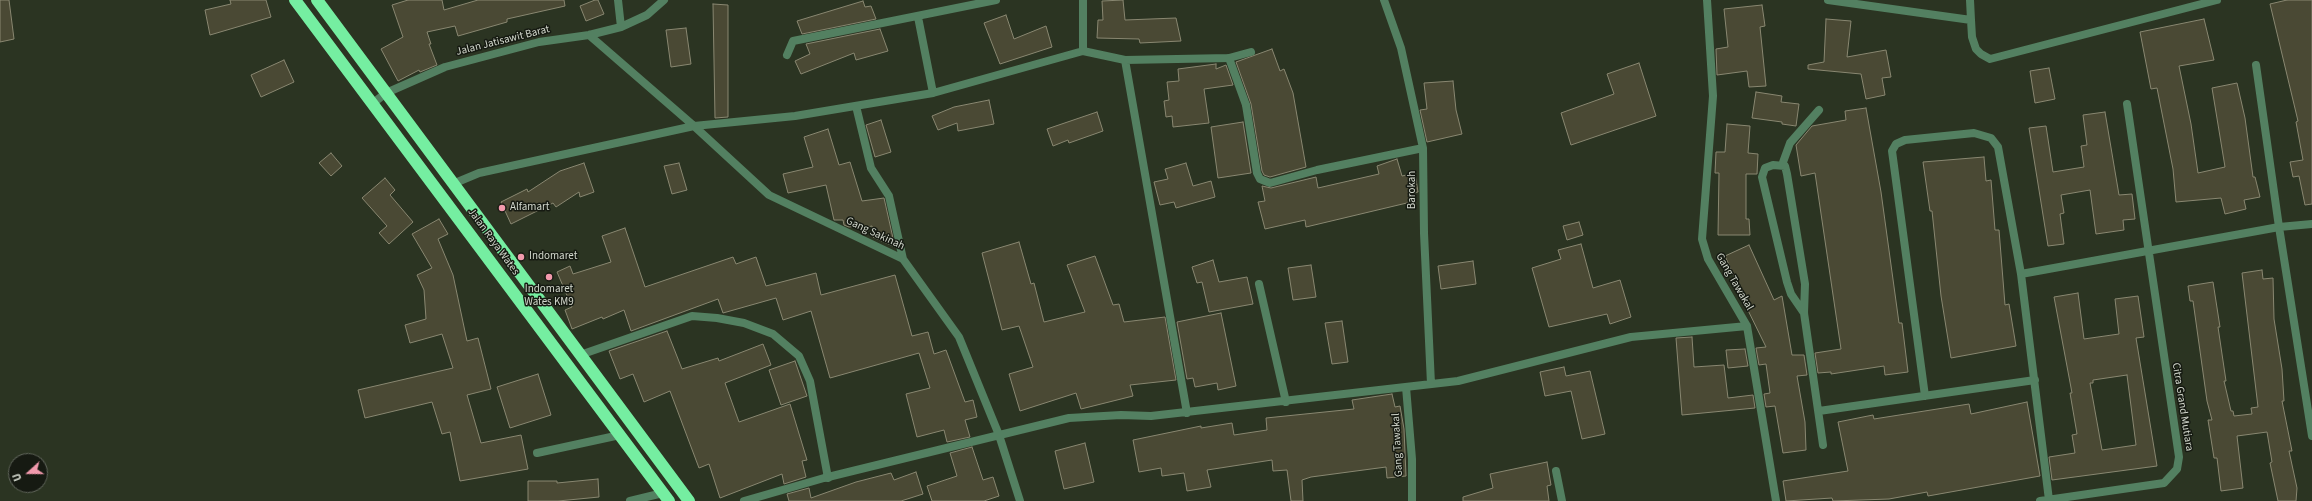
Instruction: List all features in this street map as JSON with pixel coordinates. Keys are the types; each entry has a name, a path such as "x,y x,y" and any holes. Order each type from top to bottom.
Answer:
{"highway":[{"name":"Jalan Raya Wates","path":"295,0 372,104 438,189 562,359 666,497"},
{"name":"Jalan Raya Wates","path":"318,0 689,501"}],"street":[{"path":"618,0 621,27"},
{"name":"Jalan Jatisawit Barat","path":"372,104 386,93 445,68 494,53 540,42 589,35 621,27 647,15 664,0"},
{"path":"787,55 793,41 918,17 996,0"},
{"path":"1083,0 1083,51"},
{"name":"Barokah","path":"1384,0 1403,55 1424,148 1424,233 1431,384"},
{"name":"Gang Tawakal","path":"1707,0 1714,96 1702,239 1708,259 1747,326 1776,501"},
{"path":"1828,0 1971,20"},
{"path":"1970,0 1972,37 1976,49 1990,59 2217,0"},
{"path":"918,17 933,93"},
{"name":"Gang Sakinah","path":"589,35 694,126 769,195 904,260 959,337 999,435 1020,501"},
{"path":"455,183 480,173 694,126 795,116 933,93 1083,51 1125,60 1229,58 1251,52"},
{"path":"1229,58 1246,105 1256,173 1260,179 1270,183 1317,170 1424,148"},
{"path":"1125,60 1187,413"},
{"path":"2256,65 2279,227 2312,436"},
{"name":"Citra Grand Mutiara","path":"2040,501 2164,483 2177,469 2179,457 2127,104"},
{"path":"856,106 871,168 889,196 904,260"},
{"path":"1782,165 1790,143 1819,110"},
{"path":"1924,396 1892,151 1896,144 1905,140 1974,133 1991,138 1998,147 2021,274 2050,500"},
{"path":"1804,313 1791,294 1787,282 1762,177 1765,168 1773,165 1785,166 1787,174 1805,284 1804,313 1823,445"},
{"path":"2021,274 2149,252 2279,227 2312,224"},
{"path":"1259,284 1286,402"},
{"path":"580,355 692,316 744,323 773,334 799,356 810,381 828,478"},
{"path":"744,501 828,478 1069,418 1120,415 1151,416 1187,413 1458,381 1631,337 1747,326"},
{"path":"1819,411 2035,380"},
{"name":"Gang Tawakal","path":"1406,387 1412,459 1412,501"},
{"path":"537,453 620,436"},
{"path":"1556,471 1562,501"},
{"path":"630,501 666,497"}],"building":[{"path":"0,0 9,0 14,39 0,42"},
{"path":"230,0 266,0 271,17 210,35 205,10 231,4"},
{"path":"408,0 442,0 444,10 478,0 564,0 565,6 507,19 507,22 458,36 455,26 427,32 431,44 429,44 437,65 420,72 419,70 398,81 381,49 403,37 392,5"},
{"path":"598,0 604,14 586,21 580,6"},
{"path":"1123,0 1125,20 1176,18 1181,41 1140,43 1139,39 1097,38 1098,20 1103,20 1102,1"},
{"path":"2287,0 2312,0 2312,204 2305,205 2299,176 2293,177 2290,162 2303,160 2296,122 2298,121 2270,4"},
{"path":"863,1 865,7 871,6 876,19 802,34 797,21"},
{"path":"713,4 728,5 728,117 715,118"},
{"path":"1762,5 1765,26 1760,27 1766,86 1749,87 1747,71 1717,75 1716,49 1728,47 1724,9"},
{"path":"1006,15 1014,39 1046,26 1052,47 1000,64 984,23"},
{"path":"1826,19 1851,21 1847,57 1886,50 1891,77 1882,78 1885,95 1866,99 1861,74 1808,69 1808,65 1824,62"},
{"path":"2204,19 2214,60 2179,66 2191,124 2198,173 2225,167 2212,88 2237,83 2245,118 2253,177 2255,177 2260,197 2244,200 2246,209 2225,214 2221,198 2176,202 2173,169 2157,88 2151,89 2140,32"},
{"path":"686,28 691,64 671,67 666,30"},
{"path":"880,29 888,51 856,60 854,53 801,74 795,61 810,54 806,44"},
{"path":"1272,49 1280,71 1284,69 1293,93 1306,167 1270,177 1264,175 1262,171 1251,104 1236,62"},
{"path":"284,60 294,82 261,97 251,75"},
{"path":"1639,63 1656,116 1571,145 1561,113 1614,94 1607,74"},
{"path":"1216,64 1216,69 1226,65 1233,85 1204,89 1209,123 1173,127 1172,116 1166,117 1164,101 1169,100 1167,82 1179,81 1178,69"},
{"path":"2049,68 2055,99 2035,103 2030,71"},
{"path":"1453,81 1456,110 1462,134 1427,142 1420,110 1427,109 1424,83"},
{"path":"1756,92 1782,96 1781,102 1799,104 1796,126 1782,124 1782,122 1752,118"},
{"path":"989,100 994,124 958,131 957,123 938,130 932,116 954,107"},
{"path":"1866,108 1881,192 1899,323 1902,323 1908,372 1885,375 1884,366 1831,374 1831,372 1818,373 1815,353 1841,349 1815,173 1801,176 1796,145 1812,126 1846,120 1845,111"},
{"path":"1097,112 1103,131 1069,143 1068,140 1053,146 1047,129"},
{"path":"2105,112 2119,195 2132,194 2135,219 2123,220 2124,230 2096,234 2090,190 2061,195 2064,213 2060,214 2064,244 2048,246 2029,128 2046,126 2053,172 2084,167 2081,146 2087,145 2083,115"},
{"path":"881,120 891,152 875,157 866,125"},
{"path":"1243,122 1251,173 1218,178 1211,127"},
{"path":"1727,124 1750,126 1748,153 1758,154 1757,174 1746,174 1746,219 1749,219 1750,235 1718,235 1719,173 1715,173 1716,152 1725,152"},
{"path":"828,129 839,165 850,162 862,201 884,198 895,247 873,237 872,226 857,229 857,226 849,227 844,225 843,220 834,220 826,185 788,193 783,174 813,167 804,137"},
{"path":"331,153 342,166 331,176 319,163"},
{"path":"1984,157 1986,181 1991,180 1995,230 1999,230 2005,305 2009,304 2016,346 1951,358 1941,296 1932,211 1930,211 1923,162"},
{"path":"1397,159 1402,176 1415,173 1418,192 1409,194 1411,202 1306,227 1305,220 1265,229 1258,202 1265,201 1262,186 1271,188 1316,177 1318,188 1379,174 1377,166"},
{"path":"584,163 594,192 580,197 579,192 556,207 553,203 511,224 501,202 527,189 528,192 560,171"},
{"path":"679,163 687,190 672,194 664,166"},
{"path":"1186,163 1193,186 1211,181 1215,197 1176,208 1174,202 1160,205 1154,182 1168,179 1165,169"},
{"path":"385,178 395,190 390,195 413,222 389,244 379,233 387,226 362,198"},
{"path":"439,219 448,234 438,239 453,275 467,341 478,338 491,389 467,395 481,443 521,435 528,469 460,481 450,432 442,434 432,402 365,418 358,390 453,368 442,334 410,343 405,325 426,319 424,290 417,275 432,268 412,234"},
{"path":"1579,222 1583,235 1567,240 1563,226"},
{"path":"625,228 645,287 733,257 736,264 756,257 766,286 816,273 821,295 895,275 912,336 928,332 934,354 946,350 965,402 973,400 977,417 965,420 970,437 947,442 944,430 917,437 906,394 930,388 919,353 830,378 811,311 783,320 776,298 723,313 718,299 631,331 624,310 603,319 602,317 572,329 565,310 572,307 557,272 570,266 573,274 611,262 602,236"},
{"path":"1019,242 1031,284 1034,283 1044,322 1085,312 1067,265 1095,256 1113,305 1119,304 1124,322 1165,317 1176,380 1130,385 1133,396 1081,409 1076,393 1020,411 1009,374 1033,367 1019,326 1002,330 982,253"},
{"path":"1581,244 1593,288 1620,280 1631,317 1610,324 1607,314 1549,327 1532,268 1561,259 1558,250"},
{"path":"1749,245 1774,300 1782,296 1792,355 1804,355 1807,375 1797,376 1805,422 1806,450 1783,453 1775,406 1766,407 1764,394 1770,393 1766,364 1759,365 1756,348 1766,347 1740,294 1742,294 1725,256"},
{"path":"1213,260 1219,282 1247,277 1253,304 1209,312 1202,282 1197,283 1192,267"},
{"path":"1473,261 1476,284 1441,289 1438,266"},
{"path":"1311,265 1316,297 1293,300 1288,268"},
{"path":"2262,270 2263,279 2273,278 2274,319 2282,369 2284,401 2282,401 2292,451 2289,451 2297,488 2296,501 2278,501 2270,463 2272,462 2267,432 2237,436 2243,488 2221,491 2217,458 2214,458 2208,420 2212,420 2207,401 2193,301 2190,301 2188,286 2213,282 2226,381 2224,381 2231,411 2233,411 2234,416 2252,414 2251,408 2258,407 2242,273"},
{"path":"2078,293 2084,339 2119,334 2115,299 2138,296 2144,337 2136,338 2157,466 2052,480 2049,457 2075,453 2072,435 2077,434 2070,393 2072,393 2054,297","holes":["2127,375 2136,445 2102,450 2090,383 2093,383 2093,380"]},
{"path":"1221,313 1236,386 1218,390 1217,383 1195,387 1193,378 1187,379 1177,322"},
{"path":"1342,321 1348,362 1332,364 1325,323"},
{"path":"667,331 682,369 718,358 719,361 763,344 771,365 725,383 739,422 790,404 807,460 802,461 806,477 784,484 782,474 720,498 709,464 699,468 670,391 644,402 633,374 620,379 609,351"},
{"path":"1692,337 1694,367 1724,365 1728,398 1753,395 1755,408 1682,415 1676,338"},
{"path":"1745,349 1748,366 1728,368 1726,350"},
{"path":"795,361 807,396 781,405 769,370"},
{"path":"1564,367 1566,376 1590,371 1605,434 1582,439 1571,391 1545,396 1540,372"},
{"path":"538,374 551,415 510,428 497,387"},
{"path":"1392,394 1395,407 1400,406 1404,429 1406,476 1387,478 1386,467 1311,477 1302,480 1303,501 1291,501 1287,470 1273,471 1272,460 1207,470 1211,487 1187,491 1184,473 1162,476 1161,468 1139,472 1133,440 1201,426 1201,428 1232,423 1234,435 1267,430 1266,418 1354,409 1352,400"},
{"path":"2027,402 2040,476 1928,496 1927,492 1889,499 1833,501 1832,498 1786,501 1783,481 1848,471 1838,422 1873,415 1874,419 1969,404 1971,414"},
{"path":"1085,443 1094,482 1064,489 1055,451"},
{"path":"972,447 983,480 993,477 999,496 984,501 932,501 927,486 957,476 950,453"},
{"path":"1547,462 1551,485 1547,486 1549,501 1463,501 1463,497 1493,488 1490,474"},
{"path":"916,472 923,494 901,501 789,501 787,494 809,488 811,498 856,482 891,473 894,480"},
{"path":"598,479 599,497 558,501 528,501 528,481 557,481 557,483"}],"place":[{"name":"Alfamart","path":"502,208"},
{"name":"Indomaret","path":"521,257"},
{"name":"Indomaret Wates KM9","path":"549,277"}]}
